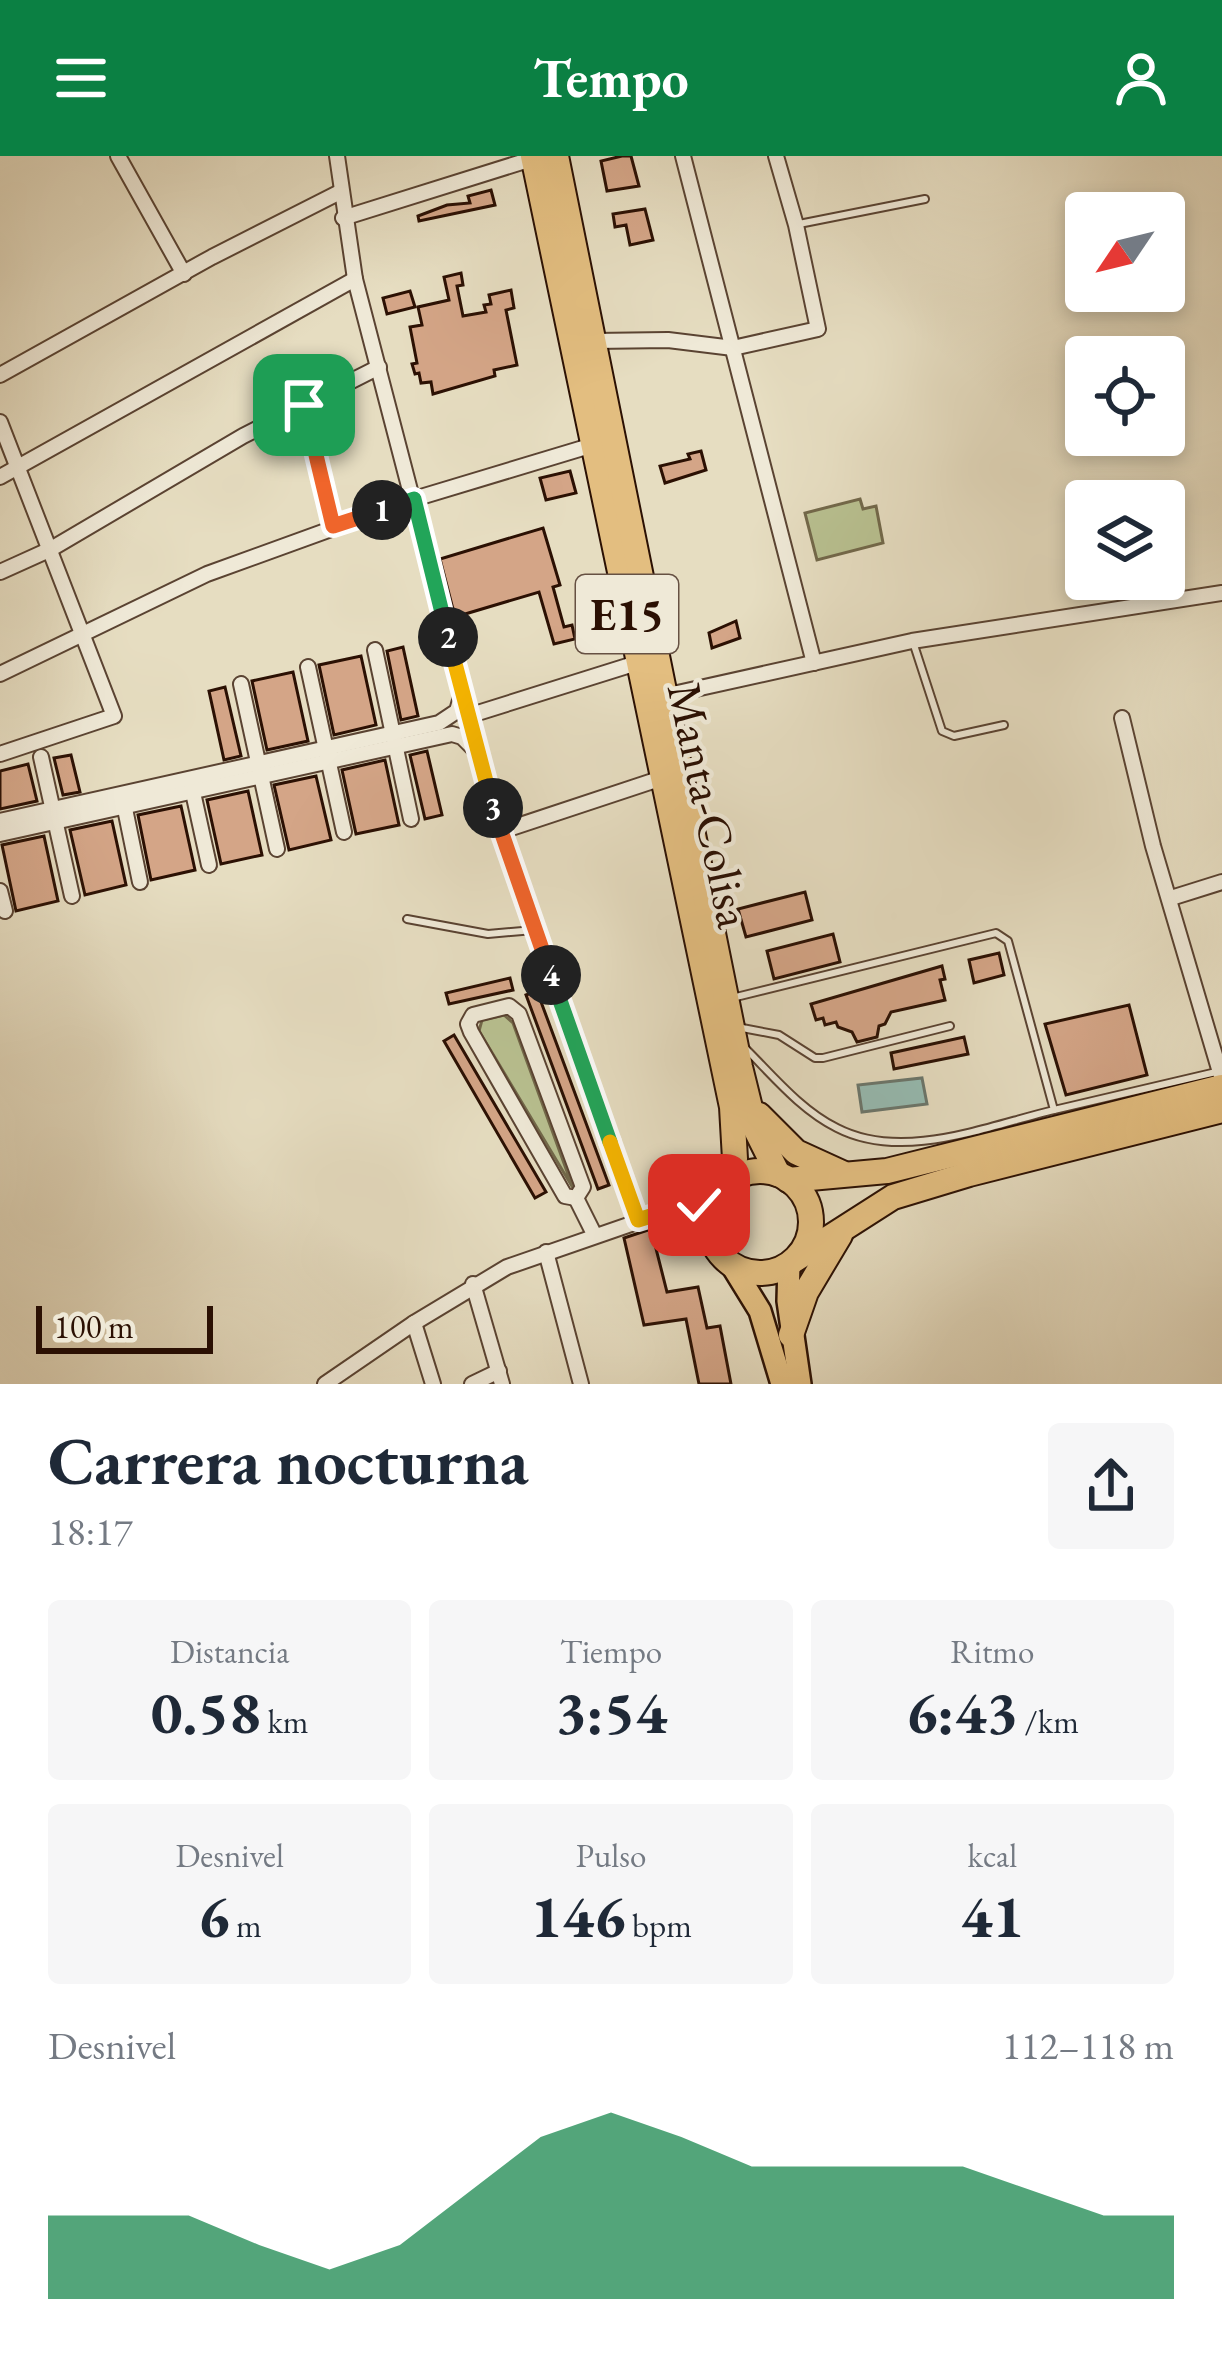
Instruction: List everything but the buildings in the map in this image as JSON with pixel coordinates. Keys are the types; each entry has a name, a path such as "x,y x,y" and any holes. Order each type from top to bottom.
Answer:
{"highway":[{"name":"Manta-Colisa","path":"541,156 573,293 593,445 646,661 732,1107 735,1159 717,1198"},
{"name":"Manta-Colisa","path":"573,293 594,341 646,661 664,696 670,776 749,1103 763,1146 783,1177"},
{"path":"1221,1079 1096,1131 893,1197 793,1261 760,1273 731,1264 710,1234 717,1198 748,1172 783,1177 850,1176 964,1154 1096,1131 1222,1110"},
{"path":"749,1103 796,1152 850,1176"},
{"name":"E15","path":"783,1177 807,1203 811,1217 805,1246 793,1261"},
{"path":"791,1335 816,1272 849,1223"}],"main road":[{"path":"793,1261 791,1335 800,1384"},
{"path":"731,1264 760,1311 782,1384"}],"street":[{"path":"118,156 184,274"},
{"path":"337,156 355,279 499,832 638,1220"},
{"path":"343,218 541,156"},
{"path":"683,156 814,663"},
{"path":"594,341 668,340 733,348 818,329 776,156"},
{"path":"0,375 340,193"},
{"path":"0,477 355,279"},
{"path":"0,572 51,549 243,436 379,367"},
{"path":"304,405 333,526"},
{"path":"0,422 114,716 0,754"},
{"path":"0,674 207,574 333,526 593,445"},
{"path":"664,696 912,641 1222,593"},
{"path":"375,650 411,819"},
{"path":"468,716 646,661"},
{"path":"308,667 344,832"},
{"path":"241,684 277,849"},
{"path":"438,730 453,717 461,692"},
{"path":"1122,718 1153,846 1221,1079"},
{"path":"0,834 55,816 438,730 457,734 478,753"},
{"path":"41,758 72,896"},
{"path":"499,832 670,776"},
{"path":"191,785 208,865"},
{"path":"123,801 140,882"},
{"path":"0,821 55,816"},
{"path":"1171,898 1222,882"},
{"path":"0,890 5,911"},
{"path":"509,1006 519,1014 583,1187 576,1198 566,1196 471,1032 468,1024 473,1015 509,1006"},
{"path":"576,1198 594,1234"},
{"path":"325,1384 473,1284 594,1234 717,1198"},
{"path":"546,1252 581,1384"},
{"path":"472,1384 500,1378 473,1284"},
{"path":"414,1323 433,1384"}],"lane":[{"path":"796,225 925,199"},
{"path":"912,641 942,731 954,736 1004,724"},
{"path":"407,920 488,934 535,930"},
{"path":"726,1000 1003,935 1054,1110"},
{"path":"733,1032 769,1031 815,1058 824,1058 950,1026"},
{"path":"733,1032 800,1103 838,1129 909,1144 1054,1110 1221,1079"}],"green space":[{"path":"860,499 863,509 876,506 883,543 817,560 805,513"},
{"path":"504,1015 513,1023 573,1188 479,1031 482,1020"}],"water":[{"path":"922,1078 927,1104 862,1112 858,1085"}],"route":[{"path":"304,405 333,526 414,499 499,832 638,1220 699,1205"}]}
